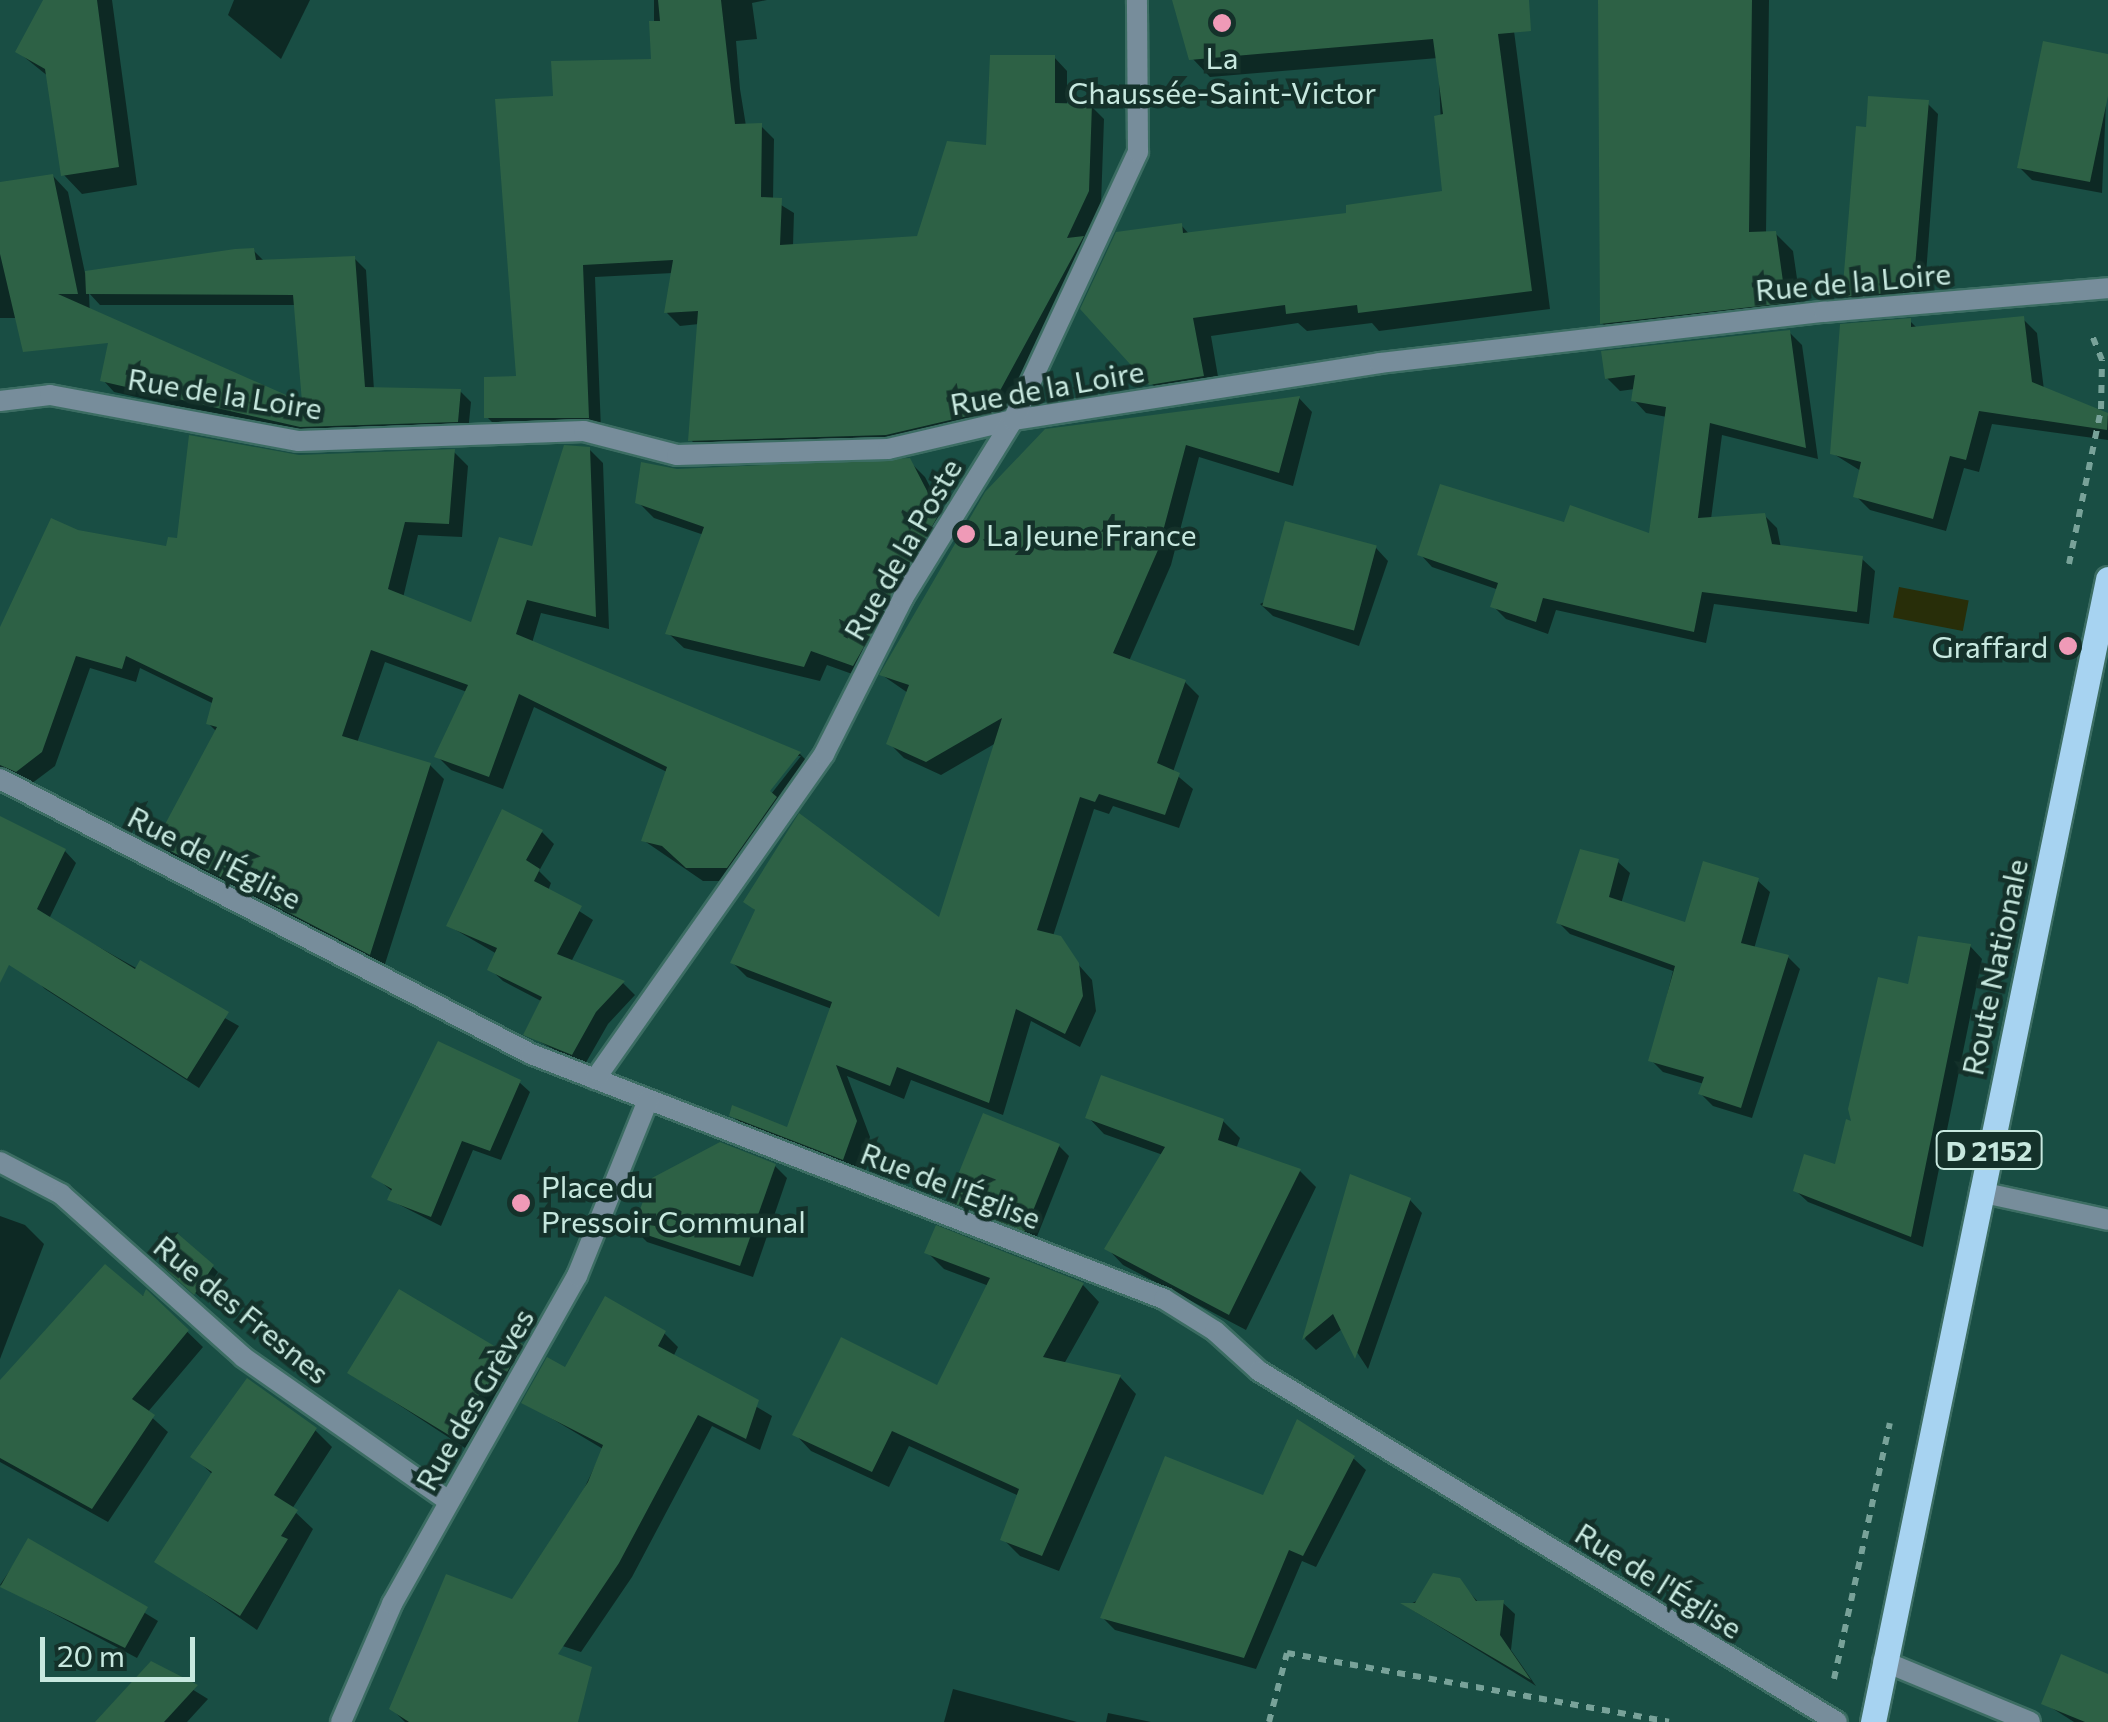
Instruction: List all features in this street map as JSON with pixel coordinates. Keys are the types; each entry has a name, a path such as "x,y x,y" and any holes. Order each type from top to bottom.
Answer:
{"main road":[{"name":"Route Nationale","path":"1873,1722 2108,579"}],"street":[{"name":"Rue de la Poste","path":"595,1079 824,754 903,598 1013,420 1138,152 1136,0"},
{"name":"Rue de la Loire","path":"0,401 50,395 299,441 584,431 677,455 888,448 1013,420 1398,361 2108,288"},
{"name":"Rue de l'Église","path":"0,779 531,1054 1164,1299 1216,1331 1259,1371 1838,1722"},
{"name":"Rue des Grèves","path":"342,1722 392,1604 577,1276 648,1100"},
{"name":"Rue des Fresnes","path":"0,1162 61,1194 243,1356 449,1501"},
{"path":"1980,1192 2108,1220"},
{"path":"1883,1660 2030,1722"}],"path":[{"path":"1269,1722 1286,1652 1669,1722"}],"shaded area":[{"path":"1899,587 1969,601 1963,631 1893,617"}],"building":[{"path":"43,0 97,0 119,167 61,176 45,69 15,52"},
{"path":"658,0 721,0 735,124 762,123 761,197 782,198 780,245 917,236 947,141 986,145 990,55 1055,55 1055,103 1092,104 1089,191 1067,238 1084,236 989,411 886,435 688,441 698,311 664,313 673,260 583,265 589,418 484,418 484,377 516,376 495,99 553,96 551,61 651,59 649,21 660,21"},
{"path":"1172,0 1529,0 1531,31 1498,34 1532,291 1358,313 1357,305 1286,314 1285,305 1193,318 1204,376 1149,385 1080,309 1116,232 1182,223 1183,233 1346,213 1346,205 1442,191 1434,116 1443,114 1433,39 1189,60"},
{"path":"1598,0 1752,0 1749,232 1776,231 1786,303 1600,324"},
{"path":"2043,41 2108,54 2108,96 2090,182 2017,168"},
{"path":"1868,96 1929,100 1913,291 1842,297 1856,126 1866,127"},
{"path":"53,174 78,294 58,294 302,402 293,295 86,294 85,271 235,249 254,248 256,260 355,256 365,387 461,389 458,422 300,427 100,381 108,343 23,352 0,254 0,182"},
{"path":"2024,316 2032,382 2108,413 2107,430 1979,411 1966,460 1950,456 1933,519 1853,497 1861,462 1830,454 1840,324 1911,318 1911,327"},
{"path":"1790,330 1806,448 1710,423 1698,518 1765,513 1772,544 1863,556 1857,612 1702,592 1694,632 1543,598 1536,622 1490,607 1498,583 1417,555 1440,484 1564,522 1570,505 1649,533 1666,407 1631,401 1635,375 1605,379 1601,351"},
{"path":"1300,396 1279,473 1186,445 1158,550 1113,653 1186,680 1157,763 1180,773 1165,815 1099,794 1095,802 1080,797 1037,930 1061,936 1079,963 1083,996 1065,1034 1016,1009 989,1103 897,1067 890,1086 836,1065 857,1121 843,1160 729,1116 732,1105 787,1127 832,1002 730,963 755,910 743,902 799,813 939,917 1002,718 926,762 886,744 909,685 879,675 985,492 1045,429"},
{"path":"189,435 299,455 455,449 449,524 405,522 388,589 471,622 499,537 532,546 564,445 590,447 596,617 527,600 516,634 801,752 770,791 777,797 727,868 686,868 662,846 641,841 667,767 519,694 489,777 434,757 468,685 371,650 342,736 431,763 370,955 155,843 217,727 206,724 213,698 126,656 122,669 76,656 42,752 16,772 0,765 0,627 51,518 78,530 166,546 168,537 177,538"},
{"path":"910,458 939,514 853,666 811,651 804,667 665,634 704,527 635,503 641,462 677,469"},
{"path":"1285,521 1377,546 1354,631 1262,606"},
{"path":"502,809 543,830 526,860 540,869 534,881 582,906 557,954 625,981 596,1012 572,1055 523,1035 542,997 487,970 497,948 446,926"},
{"path":"0,816 66,849 37,909 135,969 140,960 229,1012 187,1079 9,965 0,983"},
{"path":"1580,849 1619,859 1609,897 1685,922 1703,861 1759,878 1741,943 1789,955 1741,1108 1698,1094 1704,1077 1648,1061 1675,966 1556,923"},
{"path":"1918,936 1971,944 1911,1237 1793,1191 1804,1154 1835,1164 1846,1119 1851,1121 1848,1109 1878,977 1908,984"},
{"path":"438,1041 521,1080 490,1151 462,1141 431,1217 387,1200 392,1189 371,1177"},
{"path":"1101,1075 1224,1119 1218,1140 1301,1169 1229,1315 1104,1249 1165,1147 1085,1118"},
{"path":"983,1113 1060,1144 1024,1232 947,1201"},
{"path":"720,1142 776,1164 740,1266 632,1230 652,1178"},
{"path":"1350,1174 1411,1198 1355,1359 1333,1314 1302,1340"},
{"path":"936,1225 1084,1283 1043,1357 1121,1375 1042,1556 1000,1540 1019,1489 892,1431 872,1472 792,1435 841,1337 937,1385 990,1278 924,1253"},
{"path":"177,1233 214,1265 194,1295 160,1264"},
{"path":"105,1264 143,1296 146,1289 189,1330 132,1399 155,1415 92,1509 0,1458 0,1380"},
{"path":"399,1289 496,1347 505,1335 523,1344 497,1390 486,1384 452,1437 347,1373"},
{"path":"605,1296 666,1331 658,1346 759,1400 746,1439 698,1415 619,1563 558,1654 592,1667 578,1722 409,1722 389,1709 446,1574 512,1599 588,1482 603,1445 521,1403 547,1357 565,1367"},
{"path":"247,1378 317,1428 274,1495 298,1510 281,1536 288,1539 240,1616 154,1562 212,1472 190,1457"},
{"path":"1297,1419 1355,1456 1303,1556 1289,1550 1244,1658 1100,1618 1165,1456 1263,1495"},
{"path":"28,1538 148,1607 125,1648 0,1587"},
{"path":"1433,1573 1460,1578 1476,1601 1504,1600 1500,1635 1531,1680 1400,1603 1415,1603"},
{"path":"2061,1654 2108,1674 2108,1722 2085,1722 2041,1704"},
{"path":"151,1661 198,1685 164,1722 95,1722"}],"place":[{"name":"La Chaussée-Saint-Victor","path":"1222,23"},
{"name":"La Jeune France","path":"966,534"},
{"name":"Graffard","path":"2068,646"},
{"name":"Place du Pressoir Communal","path":"521,1203"}]}
